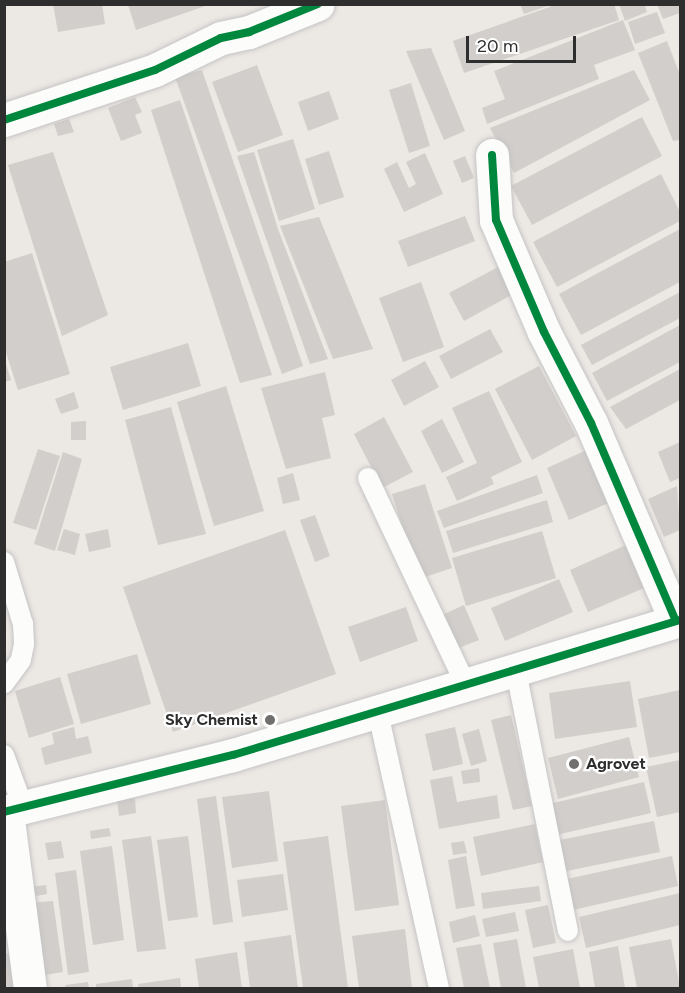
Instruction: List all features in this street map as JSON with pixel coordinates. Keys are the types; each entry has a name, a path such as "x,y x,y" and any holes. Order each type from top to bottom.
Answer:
{"street":[{"path":"4,120 155,70 221,38 249,32 318,4"},
{"path":"30,988 11,810 233,755 378,713 678,620 591,423 544,332 496,220 492,155"}],"lane":[{"path":"368,478 466,686"},
{"path":"4,562 23,624 24,644 21,660 4,683"},
{"path":"516,671 568,931"},
{"path":"378,713 439,988"},
{"path":"4,754 11,810"}],"building":[{"path":"53,4 102,4 105,24 58,32"},
{"path":"520,4 550,4 550,5 524,14"},
{"path":"558,4 614,4 619,20 464,73 453,41"},
{"path":"619,4 644,4 647,12 625,21"},
{"path":"657,4 680,4 680,13 663,19"},
{"path":"128,5 208,5 136,30"},
{"path":"657,12 665,33 635,44 628,22"},
{"path":"623,20 635,50 594,65 599,79 487,124 482,108 505,99 494,71"},
{"path":"667,41 680,75 680,140 673,141 638,53"},
{"path":"431,48 465,131 444,140 406,51"},
{"path":"257,65 283,135 238,152 212,82"},
{"path":"202,70 303,366 282,374 175,77"},
{"path":"634,70 650,100 514,173 490,128"},
{"path":"411,83 430,146 409,153 389,90"},
{"path":"329,91 339,119 308,131 298,102"},
{"path":"135,97 142,112 135,115 142,133 121,141 108,108"},
{"path":"180,100 272,375 240,383 151,110"},
{"path":"642,117 662,156 532,225 511,186"},
{"path":"69,119 74,132 58,136 54,124"},
{"path":"293,139 315,209 279,221 257,150"},
{"path":"329,151 344,197 319,205 305,159"},
{"path":"53,152 108,315 62,336 8,165"},
{"path":"254,152 278,229 328,359 310,364 237,156"},
{"path":"425,153 443,194 404,212 384,169 397,162 409,188 416,184 406,162"},
{"path":"465,156 474,178 462,183 453,161"},
{"path":"661,174 680,212 680,221 557,287 533,242"},
{"path":"465,216 475,241 408,267 398,241"},
{"path":"319,217 373,349 333,359 280,226"},
{"path":"680,229 680,282 581,335 559,294"},
{"path":"32,253 70,374 18,390 4,346 4,262"},
{"path":"502,265 517,292 464,321 449,293"},
{"path":"421,282 444,347 403,362 379,298"},
{"path":"680,292 680,318 592,365 581,345"},
{"path":"680,325 680,362 607,401 592,373"},
{"path":"490,329 503,352 451,379 439,356"},
{"path":"188,343 201,386 123,410 110,367"},
{"path":"4,358 11,380 4,382"},
{"path":"425,361 439,387 404,406 391,380"},
{"path":"539,366 576,436 532,460 495,389"},
{"path":"680,369 680,400 626,429 610,407"},
{"path":"325,372 335,415 322,418 331,458 286,469 261,388"},
{"path":"226,386 264,511 214,526 177,402"},
{"path":"489,391 522,462 491,477 494,484 457,501 446,477 477,463 452,408"},
{"path":"74,392 79,408 61,414 55,399"},
{"path":"171,407 206,534 158,545 125,420"},
{"path":"384,417 413,472 382,488 354,434"},
{"path":"442,419 464,462 442,473 421,431"},
{"path":"86,421 86,440 71,440 71,422"},
{"path":"680,442 680,478 670,482 658,452"},
{"path":"38,449 60,456 36,530 13,523"},
{"path":"589,449 611,502 569,520 547,468"},
{"path":"63,452 82,459 55,551 34,544"},
{"path":"293,473 300,500 283,504 277,478"},
{"path":"537,475 543,493 444,528 437,511"},
{"path":"425,484 452,568 419,579 392,494"},
{"path":"677,486 680,530 664,537 648,499"},
{"path":"547,500 553,522 453,553 446,531"},
{"path":"315,515 330,556 315,562 300,520"},
{"path":"64,529 80,534 75,555 57,550"},
{"path":"108,529 111,547 89,552 85,534"},
{"path":"285,530 336,674 173,732 123,587"},
{"path":"542,531 556,578 466,606 452,558"},
{"path":"626,545 644,588 588,612 570,570"},
{"path":"559,579 573,612 505,641 491,608"},
{"path":"464,605 479,640 456,649 442,615"},
{"path":"406,607 418,641 360,662 348,627"},
{"path":"137,654 151,704 81,724 67,674"},
{"path":"60,677 74,724 29,738 15,691"},
{"path":"630,681 637,727 555,739 549,693"},
{"path":"680,690 680,752 649,758 638,699"},
{"path":"511,715 532,806 513,810 491,720"},
{"path":"74,727 76,739 88,736 92,753 45,765 41,748 54,744 52,733"},
{"path":"455,727 463,764 433,771 425,734"},
{"path":"479,729 487,761 471,766 462,734"},
{"path":"629,737 639,777 558,799 548,758"},
{"path":"680,760 680,812 657,817 646,767"},
{"path":"479,768 480,782 463,784 461,771"},
{"path":"452,776 457,802 497,795 500,818 439,829 430,780"},
{"path":"644,782 651,813 556,835 549,804"},
{"path":"269,791 278,861 232,868 222,797"},
{"path":"216,796 233,922 213,925 197,799"},
{"path":"135,798 136,813 119,816 117,800"},
{"path":"385,800 399,905 355,911 341,806"},
{"path":"654,821 660,852 562,872 555,841"},
{"path":"535,824 543,862 481,876 473,837"},
{"path":"109,828 111,836 91,839 90,831"},
{"path":"151,836 166,949 137,952 122,840"},
{"path":"188,836 198,917 168,921 157,840"},
{"path":"328,836 348,988 303,988 283,842"},
{"path":"61,841 64,858 48,860 45,843"},
{"path":"464,841 467,853 453,855 451,843"},
{"path":"112,846 124,940 93,945 80,851"},
{"path":"466,856 475,906 456,909 448,860"},
{"path":"672,856 678,886 573,910 567,879"},
{"path":"76,870 89,972 68,975 55,873"},
{"path":"283,874 288,910 242,917 237,880"},
{"path":"46,885 47,894 31,897 31,887"},
{"path":"539,886 541,901 483,909 481,893"},
{"path":"680,893 680,925 586,948 579,917"},
{"path":"53,901 63,972 39,976 30,903"},
{"path":"548,905 556,943 533,948 525,910"},
{"path":"515,912 519,931 486,937 482,919"},
{"path":"475,915 480,936 453,943 449,922"},
{"path":"405,929 412,988 359,988 352,936"},
{"path":"291,935 298,988 250,988 244,942"},
{"path":"517,939 526,988 501,988 493,943"},
{"path":"671,939 680,988 637,988 629,947"},
{"path":"481,944 490,988 464,988 456,948"},
{"path":"618,946 625,988 595,988 589,952"},
{"path":"573,949 580,988 539,988 533,957"},
{"path":"237,952 242,988 199,988 195,959"},
{"path":"10,953 15,988 4,988 4,954"},
{"path":"180,978 181,988 139,988 138,984"},
{"path":"132,979 133,988 96,988 96,984"},
{"path":"88,982 89,988 66,988 65,985"}],"cycle path":[{"path":"4,120 155,70 221,38 249,32 318,4"},
{"path":"492,155 496,220 544,332 591,423 676,621"},
{"path":"4,812 233,755 680,620"}],"place":[{"name":"Sky Chemist","path":"270,720"},
{"name":"Agrovet","path":"574,764"}]}
